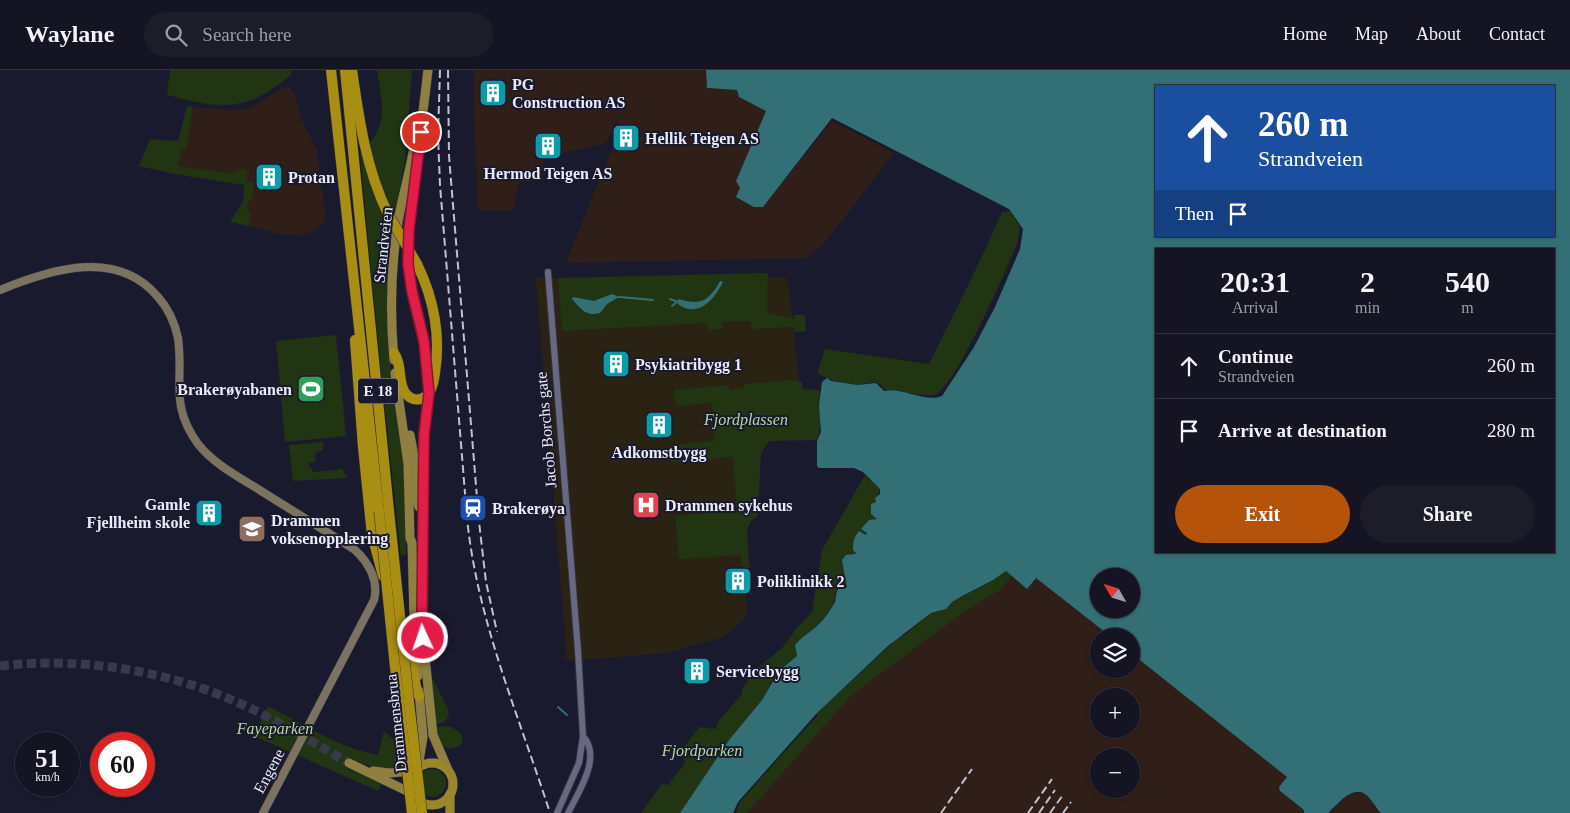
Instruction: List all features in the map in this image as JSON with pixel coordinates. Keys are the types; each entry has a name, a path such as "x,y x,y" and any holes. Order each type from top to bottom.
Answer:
{"highway":[{"name":"E 18","path":"331,70 357,308 384,511"},
{"name":"E 18","path":"345,70 384,511"},
{"path":"352,70 369,165 377,190 388,214 417,264 431,298 437,325 437,361 433,384 429,393"},
{"name":"E 18","path":"357,308 354,323 357,384 372,536 389,595 410,651 419,696"},
{"name":"E 18","path":"394,352 398,359 405,393 410,398 416,399 423,398 429,393"},
{"name":"Drammensbrua","path":"384,511 394,667 412,813"},
{"name":"Drammensbrua","path":"384,511 422,813"},
{"path":"450,794 434,809 422,803 413,794 410,782 416,769 425,764 433,763 441,765 448,770 453,781 450,794 450,813"}],"main road":[{"name":"Strandveien","path":"412,543 410,538 409,477 397,391 392,314 396,232 413,153 424,70"},
{"name":"Strandveien","path":"428,70 409,229 408,264 412,291 424,341 429,393 424,435 422,611 425,667 433,734 448,770"},
{"name":"Engene","path":"0,290 39,276 102,267 122,271 144,283 160,300 176,329 179,352 179,399 185,422 202,448 222,466 349,546 362,557 370,568 376,582 374,600 263,813"},
{"path":"402,425 409,433 416,466 418,505 424,510 420,513 417,520 415,538 412,543 419,696"},
{"name":"E 18","path":"416,769 423,737 419,696"},
{"path":"413,794 349,763 380,772 393,773 416,769"}],"street":[{"name":"Jacob Borchs gate","path":"548,272 583,736 578,763 557,813"},
{"name":"Jacob Borchs gate","path":"568,813 591,760 589,742 583,736"}],"shaded area":[{"path":"474,70 706,70 707,88 737,90 739,97 766,111 736,181 754,207 763,207 832,121 894,153 824,244 806,258 567,263 619,131 617,120 606,143 544,158 543,181 519,182 513,211 478,210"},
{"path":"706,70 1570,70 1570,813 1381,813 1365,794 1355,792 1345,797 1328,813 1304,813 1304,810 1280,791 1279,787 1287,777 1140,660 1140,628 1100,628 1036,578 1027,589 1006,571 952,602 946,609 931,613 888,646 817,713 738,802 733,813 680,813 729,740 762,700 780,670 797,656 795,645 826,616 835,602 839,587 847,588 842,560 846,555 856,553 853,550 856,535 859,531 866,535 867,533 861,529 869,520 877,519 871,514 871,504 876,502 875,498 880,494 880,489 863,472 854,468 819,468 817,466 817,441 821,432 819,406 822,382 827,378 831,381 858,385 876,383 884,391 898,391 928,398 942,396 974,347 995,307 1020,249 1023,229 1009,209 832,118 763,207 754,207 736,197 740,188 736,181 766,111 739,97 737,90 707,88"},
{"path":"283,88 289,88 295,94 301,118 317,151 326,220 317,230 299,236 274,233 247,226 245,179 176,166 190,107 232,110 248,109"},
{"name":"Drammen sykehus","path":"536,278 787,278 800,388 730,394 747,616 724,637 667,653 567,661"},
{"path":"720,281 723,282 714,297 705,305 695,309 688,309 678,304 678,299 699,302 707,298"},
{"path":"612,294 619,297 607,304 600,313 595,314 587,313 572,299 573,297 594,301"},
{"path":"1012,576 1027,589 1036,578 1100,628 1090,628 1090,678 1140,678 1140,660 1287,777 1279,787 1280,791 1305,811 1304,813 747,813 853,694 966,611 1000,590"},
{"path":"1357,792 1366,794 1381,813 1328,813 1348,795"}],"green space":[{"path":"170,70 291,70 291,75 252,100 231,105 220,105 199,103 167,95"},
{"path":"377,70 412,70 405,160 392,232 389,333 390,363 407,498 406,554 401,556 360,152 370,143 380,125 382,104"},
{"path":"187,106 193,107 186,150 182,149 178,166 233,174 234,171 241,171 242,169 251,171 247,172 246,181 254,183 252,201 248,201 247,211 251,212 249,226 230,222 243,202 244,185 139,166 150,139 178,141"},
{"path":"1010,211 1020,227 1017,244 979,327 954,373 943,388 934,395 917,394 884,389 882,385 875,382 858,385 831,380 817,373 825,349 929,364 1002,212"},
{"path":"768,273 767,310 769,313 794,319 794,315 805,315 806,331 795,332 794,327 751,329 751,321 723,322 723,329 708,330 707,323 562,331 558,278"},
{"name":"Brakerøyabanen","path":"336,335 346,436 285,442 276,341"},
{"name":"Fjordplassen","path":"792,380 802,382 802,389 818,390 820,392 819,435 817,440 769,441 761,453 758,515 752,520 747,529 750,578 747,581 748,592 744,593 741,555 679,559 675,516 737,510 733,457 671,462 669,445 715,441 712,403 676,406 674,390 729,385 729,390 744,388 744,384"},
{"path":"323,442 323,450 316,452 315,459 317,461 309,463 309,468 312,468 312,472 341,468 348,478 293,481 289,445"},
{"name":"Fjordparken","path":"865,475 880,489 871,513 877,519 872,520 861,529 867,533 866,535 859,531 855,555 843,560 847,588 835,595 834,603 826,617 795,645 797,656 780,670 762,700 729,740 680,813 641,813 662,784 668,785 685,763 682,749 700,727 716,729 717,723 742,694 742,689 754,671 782,648 812,612 822,550"},
{"path":"1006,571 1012,576 1000,590 966,611 853,694 747,813 736,813 739,803 817,716 817,713 898,638 906,634 931,613 946,609 952,602"},
{"path":"433,679 449,711 446,720 436,724 430,680"},
{"name":"Fayeparken","path":"268,706 322,735 364,752 378,755 384,731 396,742 400,769 378,769 351,759 346,768 382,783 378,791 254,736"},
{"path":"443,726 451,727 458,731 462,736 462,744 451,748 443,746 436,728"},
{"path":"432,769 442,773 446,783 442,793 432,797 422,793 418,783 422,773"}],"waterway":[{"path":"619,297 653,300"},
{"path":"670,299 678,302"},
{"path":"672,306 677,302"},
{"path":"558,707 567,715"}],"tunnel":[{"path":"0,666 59,663 88,665 118,668 176,680 205,689 247,707 349,763"}],"railway":[{"path":"440,70 438,136 440,185 467,518 472,556 489,631 550,813"},
{"path":"448,70 449,156 479,522 486,582 497,632"},
{"path":"941,813 972,769"},
{"path":"1028,813 1052,779"},
{"path":"1039,813 1055,790"},
{"path":"1050,813 1063,795"},
{"path":"1063,813 1071,802"}],"place":[{"name":"PG Construction AS","path":"493,93"},
{"name":"Hellik Teigen AS","path":"626,138"},
{"name":"Hermod Teigen AS","path":"548,146"},
{"name":"Protan","path":"269,177"},
{"name":"Psykiatribygg 1","path":"616,364"},
{"name":"Brakerøyabanen","path":"311,389"},
{"name":"Adkomstbygg","path":"659,425"},
{"name":"Drammen sykehus","path":"646,505"},
{"name":"Brakerøya","path":"473,508"},
{"name":"Gamle Fjellheim skole","path":"209,513"},
{"name":"Drammen voksenopplæring","path":"252,529"},
{"name":"Poliklinikk 2","path":"738,581"},
{"name":"Servicebygg","path":"697,671"}],"route":[{"path":"421,132 409,229 408,264 428,368 429,393 424,435 423,638"}]}
